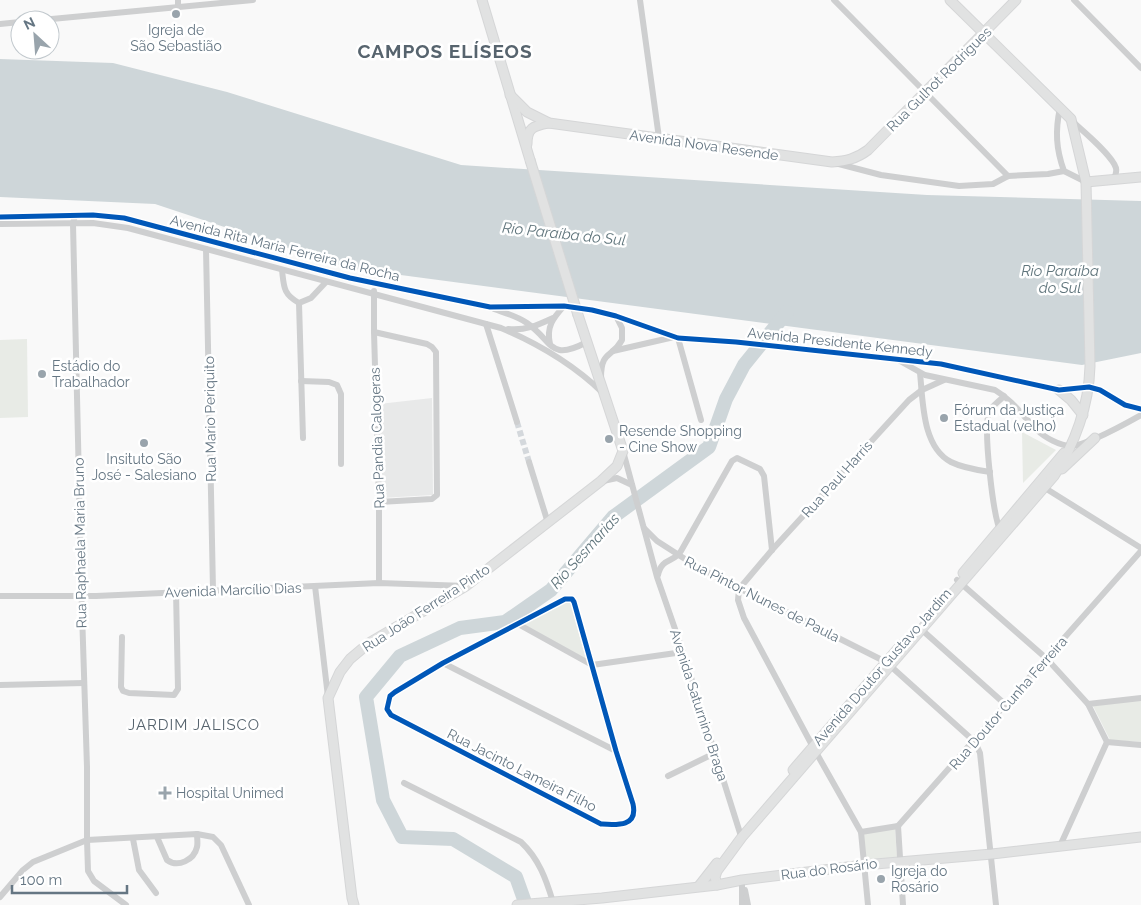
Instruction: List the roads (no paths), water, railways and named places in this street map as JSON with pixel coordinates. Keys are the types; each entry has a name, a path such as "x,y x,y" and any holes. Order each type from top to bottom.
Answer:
{"main road":[{"path":"482,0 578,315 624,451"},
{"path":"950,0 1071,119"},
{"name":"Rua Gulhot Rodrigues","path":"860,157 1016,0"},
{"name":"Avenida Nova Resende","path":"510,95 527,112 549,123 832,162 852,160 860,157"},
{"name":"Avenida Doutor Gustavo Jardim","path":"699,886 1002,532 1045,488 1063,461 1082,414 1089,387 1090,366 1086,182 1071,119"},
{"path":"526,148 527,135 530,130 538,125 549,123"},
{"path":"1086,182 1141,177"},
{"path":"1059,390 1071,400 1082,414"},
{"path":"1054,476 1095,438"},
{"name":"Avenida Doutor Gustavo Jardim","path":"1002,532 1054,463 1069,447"},
{"name":"Rua João Ferreira Pinto","path":"328,698 340,672 350,659 369,643 466,586 602,481 617,466 624,451"},
{"name":"Avenida Doutor Gustavo Jardim","path":"889,664 922,630 959,582"},
{"path":"328,698 352,903"},
{"name":"Avenida Doutor Gustavo Jardim","path":"717,885 715,877 717,871 741,835"},
{"name":"Rua do Rosário","path":"518,905 602,902 699,886 743,883 864,865 992,854 1141,837"}],"street":[{"path":"178,0 178,8"},
{"path":"60,18 253,0"},
{"path":"640,0 659,138"},
{"path":"834,0 1008,176"},
{"path":"1074,0 1141,68"},
{"path":"1060,108 1056,136 1058,153 1064,171"},
{"path":"1071,119 1107,155 1116,169 1114,179"},
{"path":"832,162 882,175 959,186 993,184 1008,176 1048,174 1064,171 1086,182"},
{"name":"Rua Raphaela Maria Bruno","path":"75,215 73,224 88,871 94,881 126,905"},
{"name":"Avenida Rita Maria Ferreira da Rocha","path":"0,216 92,215 124,218 376,284 490,308 564,306"},
{"name":"Avenida Rita Maria Ferreira da Rocha","path":"0,224 93,223 128,228 501,328 549,351 591,382 605,396"},
{"name":"Rua Mario Periquito","path":"206,249 213,590"},
{"path":"282,270 284,288 290,298 299,303"},
{"path":"299,303 311,298 326,282"},
{"name":"Rua Pandia Calogeras","path":"376,284 374,294 374,332 379,502 379,582"},
{"path":"299,303 303,438"},
{"path":"550,345 548,330 553,318 564,306"},
{"name":"Avenida Presidente Kennedy","path":"564,306 616,316 677,338"},
{"path":"490,308 516,316 532,327 557,350 564,352 587,342"},
{"path":"601,384 602,362 622,340 622,328 616,316"},
{"path":"501,328 516,330 532,327 553,318"},
{"path":"486,324 517,422"},
{"path":"374,332 427,344 436,352 437,495 432,499 379,502"},
{"path":"677,338 701,420"},
{"name":"Avenida Presidente Kennedy","path":"611,351 677,338 780,346 941,364 1059,390 1089,387 1100,390 1126,404 1141,408"},
{"name":"Avenida Presidente Kennedy","path":"899,360 920,373 944,380 995,390 1004,396 1039,432 1069,447"},
{"path":"937,378 936,370 941,364"},
{"path":"920,373 926,429 939,451 951,462 990,472"},
{"name":"Rua Paul Harris","path":"739,589 772,550 909,400 922,390 944,380"},
{"path":"301,381 337,384 341,394 341,464"},
{"path":"1002,532 990,472 988,416 990,410 1004,396"},
{"path":"1069,447 1095,438 1141,415"},
{"name":"Avenida Saturnino Braga","path":"624,451 657,576 741,835"},
{"path":"657,576 659,568 665,562 678,556 732,461 737,458 760,469 764,476 772,550"},
{"path":"529,462 548,523"},
{"path":"602,481 617,478 633,488"},
{"path":"1045,488 1141,549"},
{"name":"Rua Pintor Nunes de Paula","path":"643,525 657,541 678,556 739,589 889,664 974,742"},
{"name":"Rua Doutor Cunha Ferreira","path":"898,826 1047,659 1141,549"},
{"name":"Avenida Marcílio Dias","path":"0,596 81,596 379,582 466,586"},
{"path":"959,582 1047,659 1088,704 1107,742"},
{"path":"315,586 328,698"},
{"path":"739,589 738,600 744,618 814,750 861,832 868,905"},
{"path":"122,637 121,686 123,691 138,694 174,695 178,689 176,591"},
{"name":"Rua Jacinto Lameira Filho","path":"444,663 390,696 387,709 391,715 601,824 624,824 631,820 634,813 633,804 574,602 572,599 565,599 518,624"},
{"path":"444,663 518,624 592,665 683,652"},
{"path":"922,630 1006,705"},
{"path":"444,663 616,751"},
{"path":"0,685 84,683"},
{"path":"1088,704 1141,698"},
{"path":"974,742 980,754 996,905"},
{"path":"1107,742 1141,746"},
{"path":"1060,846 1107,742"},
{"path":"668,776 715,753"},
{"path":"404,784 521,842 530,850 547,880 550,903"},
{"path":"861,832 898,826 903,905"},
{"path":"0,897 23,870 33,862 87,840 198,834 212,837 221,845 249,905"},
{"path":"157,837 167,860 176,864 185,861 193,855 197,846 198,834"},
{"path":"133,839 139,870 156,893"},
{"path":"742,905 743,883"},
{"path":"743,883 748,905"}],"water":[{"name":"Rio Paraíba do Sul","path":"0,59 113,63 227,92 461,165 927,195 1141,201 1141,353 1082,365 348,268 155,204 0,197"}],"waterway":[{"name":"Rio Sesmarias","path":"526,905 516,877 453,839 402,837 383,800 366,697 400,656 460,628 505,622 551,590 613,517 709,447 726,399 744,365 787,312"}],"tunnel":[{"path":"517,422 529,462"}],"place":[{"name":"Igreja de São Sebastião","path":"176,14"},
{"name":"Estádio do Trabalhador","path":"42,374"},
{"name":"Fórum da Justiça Estadual (velho)","path":"944,418"},
{"name":"Resende Shopping - Cine Show","path":"609,439"},
{"name":"Insituto São José - Salesiano","path":"144,443"},
{"name":"Hospital Unimed","path":"165,793"},
{"name":"Igreja do Rosário","path":"881,879"}],"district":[{"name":"CAMPOS ELÍSEOS","path":"445,51"},
{"name":"JARDIM JALISCO","path":"194,725"}]}
